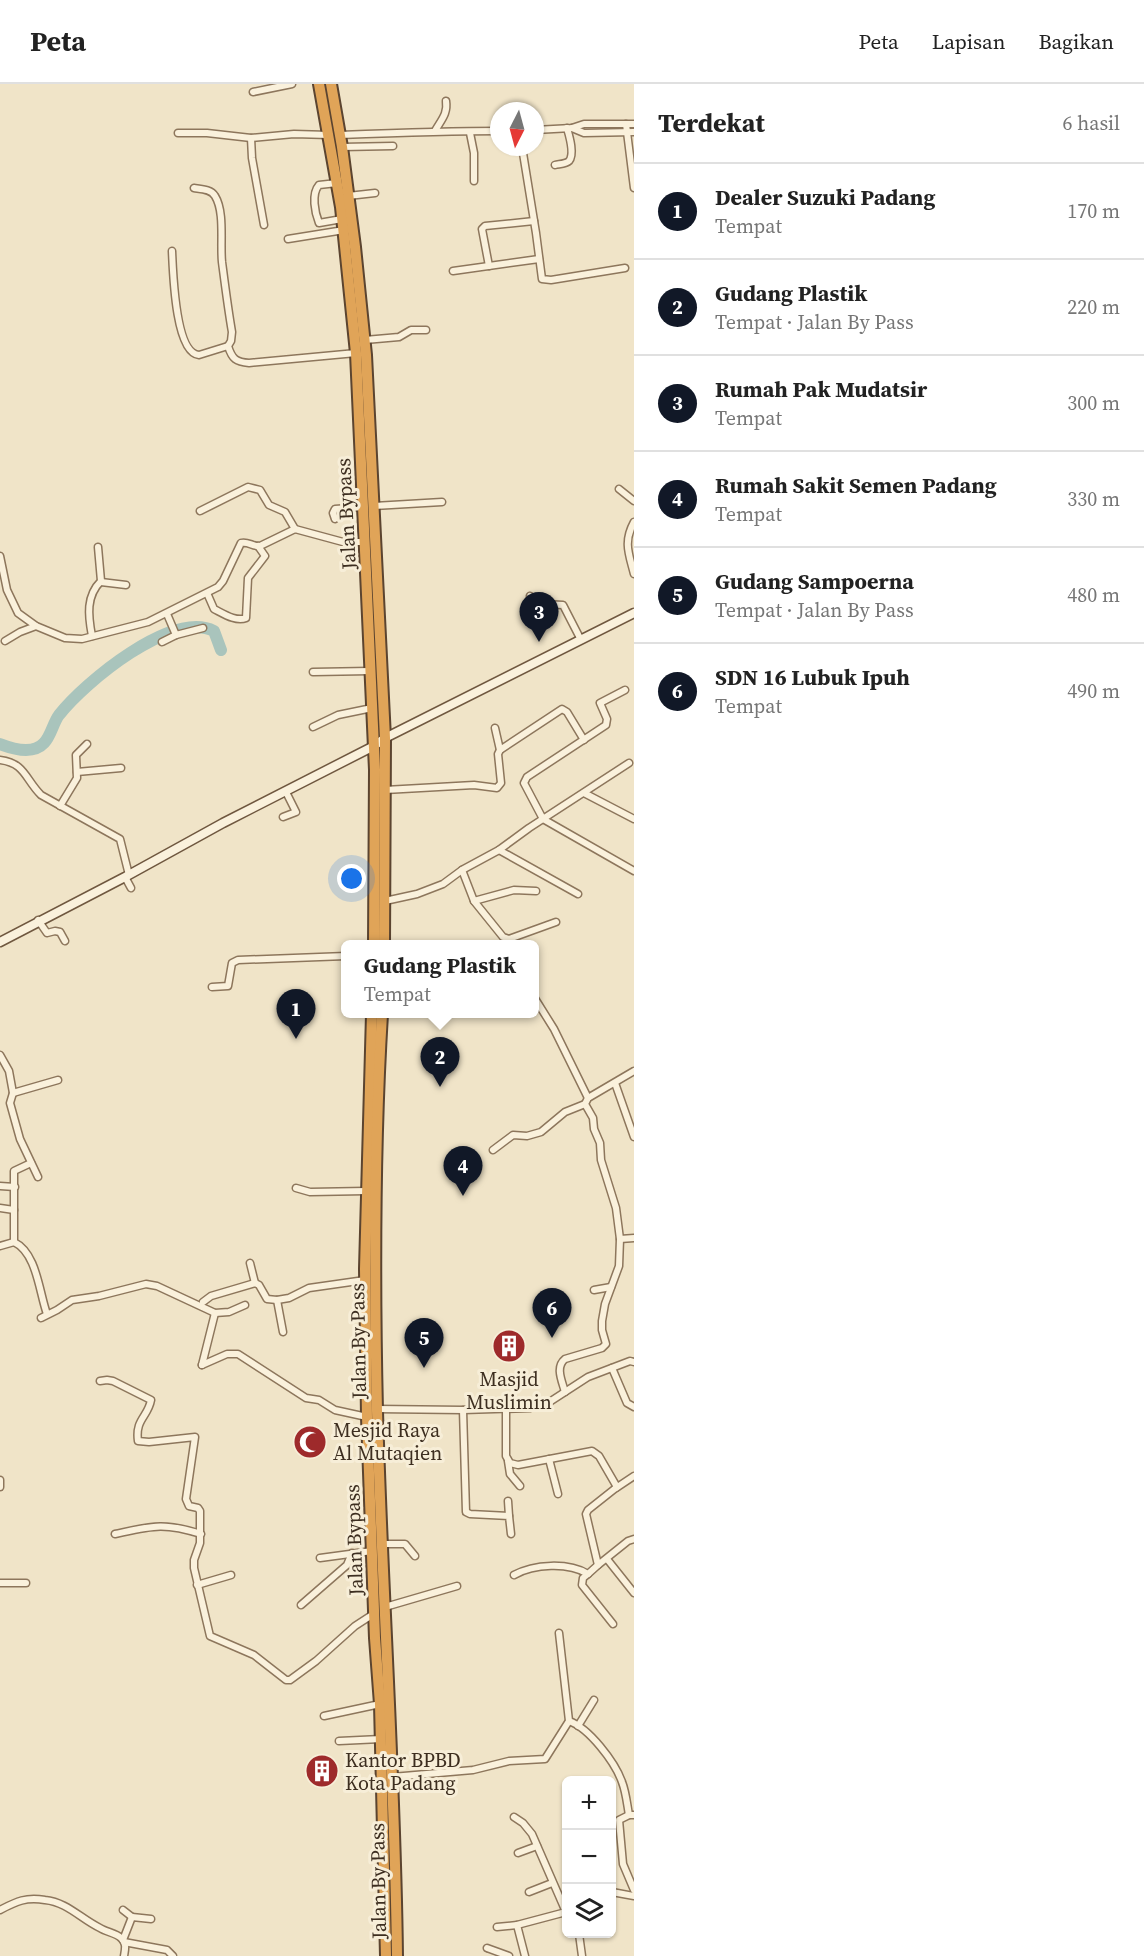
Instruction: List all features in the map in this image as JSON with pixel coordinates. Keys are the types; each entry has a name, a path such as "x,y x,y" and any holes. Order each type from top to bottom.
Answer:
{"highway":[{"name":"Jalan Bypass","path":"319,84 334,135 366,456"},
{"path":"331,84 334,135 342,147 365,340 366,456 385,738 384,940"},
{"name":"Jalan Bypass","path":"369,506 364,542 368,582 374,746 375,940"},
{"name":"Jalan Bypass","path":"372,1018 370,1184 365,1280 373,1551 380,1610 386,1956"},
{"name":"Jalan By Pass","path":"382,1018 370,1184 375,1261 377,1409 383,1544 380,1610 392,1776 398,1956"}],"street":[{"path":"253,92 292,84"},
{"path":"435,131 445,114 446,101"},
{"path":"544,129 569,128 584,124 634,124"},
{"path":"626,124 631,132 634,188"},
{"path":"569,128 584,133 631,132"},
{"path":"555,165 567,163 570,160 569,128"},
{"path":"178,133 207,133 251,138 294,134 490,132"},
{"path":"470,133 474,153 474,181"},
{"path":"251,138 252,158 264,225"},
{"path":"342,147 393,146"},
{"path":"523,156 540,275 543,280 625,268"},
{"path":"337,183 319,185 315,189 314,198 319,223 343,225"},
{"path":"172,251 182,336 189,350 194,355 199,355 228,346 232,332 222,262 220,211 213,193 206,189 194,188"},
{"path":"348,196 375,193"},
{"path":"489,266 482,229 485,226 534,221"},
{"path":"288,239 343,225"},
{"path":"453,271 539,260"},
{"path":"365,340 399,337 411,330 426,330"},
{"path":"228,346 236,361 249,363 356,353"},
{"path":"200,511 248,487 254,487 260,490 269,505 285,512 295,529"},
{"path":"619,489 634,501"},
{"path":"335,519 333,513 335,509 442,502"},
{"path":"634,522 628,534 627,545 634,574"},
{"path":"258,546 295,529 343,542 364,542"},
{"path":"0,556 12,603 25,620 65,638 82,639 148,622 207,593 223,581 241,543 246,542 258,546 265,556 248,578 246,618 240,620 214,609 207,593"},
{"path":"98,547 101,582"},
{"path":"92,636 88,614 95,585 101,582 126,585"},
{"path":"530,596 542,604 563,605 581,640"},
{"path":"0,942 223,823 374,746 385,738 634,613"},
{"path":"167,614 175,632"},
{"path":"5,641 36,626"},
{"path":"162,642 175,632 203,628"},
{"path":"313,672 370,671"},
{"path":"625,690 601,702 600,706 607,719 606,725 525,780 525,787 543,819 634,871"},
{"path":"313,727 338,715 372,708"},
{"path":"500,750 562,709 567,712 584,740"},
{"path":"385,790 466,785 497,788 501,783 498,754 500,750 495,728"},
{"path":"60,806 77,778 76,755 87,744"},
{"path":"0,760 20,767 40,795 120,839 131,888"},
{"path":"385,902 430,890 443,884 462,870 499,850 629,763"},
{"path":"77,772 120,768"},
{"path":"283,817 296,812 286,792"},
{"path":"584,793 634,819"},
{"path":"499,850 578,894"},
{"path":"462,870 474,901 504,940"},
{"path":"474,901 514,890 536,891"},
{"path":"38,920 47,933 55,930 60,932 65,941"},
{"path":"503,937 509,939 556,922"},
{"path":"212,987 228,987 232,963 238,960 341,956"},
{"path":"539,1005 554,1029 593,1118 594,1129 600,1143 601,1160 616,1208 620,1239 619,1266 602,1321 606,1344 602,1348 561,1362 560,1369 565,1392"},
{"path":"0,1055 9,1071 13,1093 10,1103 20,1139 38,1177"},
{"path":"493,1150 513,1135 527,1136 541,1131 566,1112 634,1071"},
{"path":"13,1093 58,1080"},
{"path":"615,1083 634,1137"},
{"path":"625,1112 634,1108"},
{"path":"14,1242 15,1169 31,1163"},
{"path":"296,1188 310,1192 370,1184"},
{"path":"0,1186 15,1187"},
{"path":"0,1208 14,1210"},
{"path":"620,1239 634,1238"},
{"path":"0,1246 14,1242 20,1244 36,1270 44,1316 72,1300 146,1284 157,1286 215,1313 229,1312 245,1305"},
{"path":"250,1263 255,1283 267,1299 277,1300 292,1297 309,1288 365,1280"},
{"path":"203,1302 211,1296 255,1283"},
{"path":"594,1290 611,1287"},
{"path":"277,1300 283,1332"},
{"path":"215,1313 202,1365 227,1354 238,1354 306,1398 321,1401 335,1410 368,1417"},
{"path":"377,1409 506,1410 539,1405 550,1401 588,1377 633,1360"},
{"path":"612,1368 627,1403 634,1407"},
{"path":"99,1381 112,1381 151,1400 137,1430 138,1441 195,1437 186,1499 189,1506 200,1510 200,1543 194,1563 210,1636 251,1653 288,1680 294,1679 355,1626 380,1610 457,1586"},
{"path":"463,1410 466,1512 509,1516"},
{"path":"506,1410 510,1474 520,1486"},
{"path":"508,1460 518,1465 592,1451 599,1456 616,1484 616,1488"},
{"path":"549,1460 558,1494"},
{"path":"598,1565 586,1514 588,1510 634,1476"},
{"path":"0,1480 0,1487"},
{"path":"508,1502 512,1534"},
{"path":"115,1534 151,1526 168,1526 201,1534"},
{"path":"613,1624 582,1586 583,1578 628,1541 634,1539"},
{"path":"383,1544 405,1544 415,1556"},
{"path":"320,1558 373,1551"},
{"path":"301,1605 347,1565 352,1553"},
{"path":"607,1559 634,1593"},
{"path":"514,1575 525,1570 558,1566 581,1569 588,1574"},
{"path":"197,1585 231,1575"},
{"path":"0,1583 26,1583"},
{"path":"392,1776 473,1770 509,1761 544,1759 568,1721 559,1633"},
{"path":"578,1726 594,1700"},
{"path":"324,1716 380,1704"},
{"path":"568,1721 578,1726 599,1744 622,1779 631,1815 619,1820 616,1819"},
{"path":"339,1741 381,1739"},
{"path":"514,1817 528,1828 562,1901"},
{"path":"619,1820 623,1864 634,1890"},
{"path":"518,1852 537,1846"},
{"path":"529,1892 552,1883"},
{"path":"616,1893 634,1896"},
{"path":"0,1910 13,1902 23,1900 57,1902 124,1941 167,1950 173,1956"},
{"path":"123,1910 132,1917 151,1919"},
{"path":"497,1927 517,1925 562,1913"},
{"path":"124,1956 124,1941 132,1917"},
{"path":"517,1925 525,1956"},
{"path":"580,1938 582,1956"},
{"path":"487,1948 509,1956"}],"waterway":[{"path":"0,744 23,750 39,747 48,737 59,715 88,685 108,668 153,640 176,631 196,627 214,631 221,650"}],"place":[{"name":"Rumah Pak Mudatsir","path":"539,642"},
{"name":"Dealer Suzuki Padang","path":"296,1039"},
{"name":"Gudang Plastik","path":"440,1087"},
{"name":"Rumah Sakit Semen Padang","path":"463,1196"},
{"name":"SDN 16 Lubuk Ipuh","path":"552,1338"},
{"name":"Masjid Muslimin","path":"509,1346"},
{"name":"Gudang Sampoerna","path":"424,1368"},
{"name":"Mesjid Raya Al Mutaqien","path":"310,1442"},
{"name":"Kantor BPBD Kota Padang","path":"322,1771"}]}
